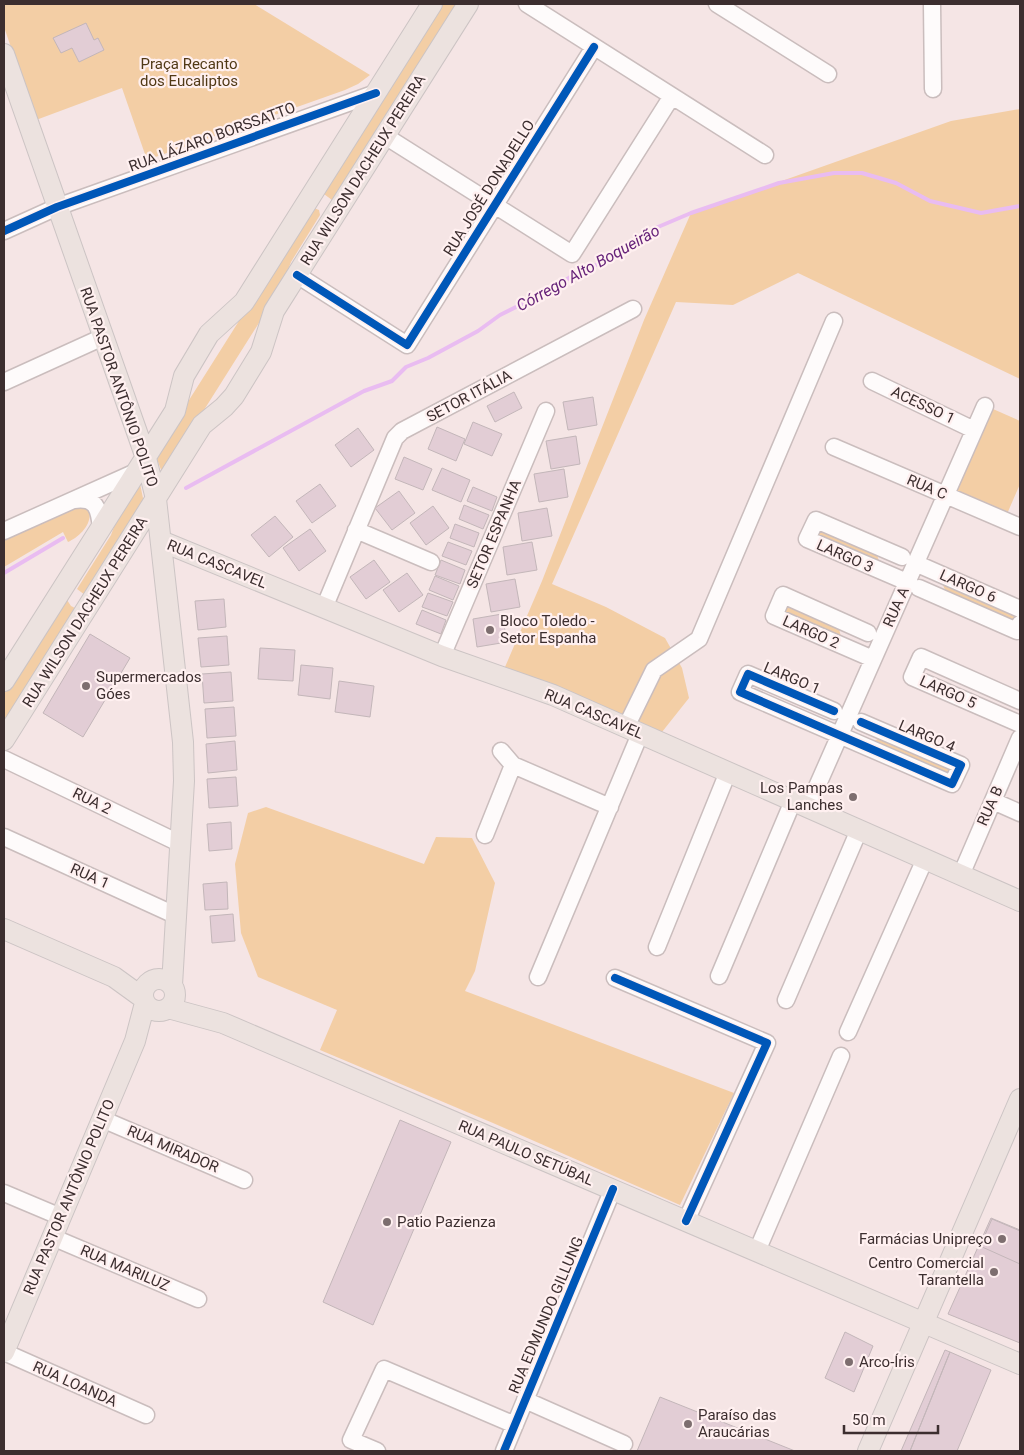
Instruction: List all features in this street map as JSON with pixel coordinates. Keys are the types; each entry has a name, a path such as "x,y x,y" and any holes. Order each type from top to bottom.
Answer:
{"main road":[{"name":"RUA WILSON DACHEUX PEREIRA","path":"4,681 175,411 184,376 209,334 244,302 432,4"},
{"name":"RUA WILSON DACHEUX PEREIRA","path":"4,740 202,425 234,396 261,352 274,311 468,4"},
{"name":"RUA PASTOR ANTÔNIO POLITO","path":"4,54 8,82 57,206 132,420 142,464 156,498 182,722 184,781 174,941 172,985 174,1000 153,997"},
{"path":"306,204 314,201 322,204 328,210 331,222"},
{"path":"132,420 149,426 167,424"},
{"name":"RUA CASCAVEL","path":"126,546 146,544 153,547 162,547 324,608 442,656 553,695 1020,901"},
{"path":"69,579 67,590 73,599 87,601 95,595"},
{"name":"RUA PAULO SETÚBAL","path":"4,931 114,978 153,997 223,1023 1020,1364"},
{"name":"RUA PASTOR ANTÔNIO POLITO","path":"4,1352 135,1041 153,997 160,970 174,941"},
{"path":"868,1451 1020,1099"}],"street":[{"path":"527,4 765,155"},
{"path":"717,4 828,74"},
{"path":"932,4 932,89"},
{"name":"RUA JOSÉ DONADELLO","path":"297,275 407,345 594,47"},
{"name":"RUA LÁZARO BORSSATTO","path":"4,231 57,206 376,92"},
{"path":"385,136 572,254 672,96"},
{"name":"SETOR ITÁLIA","path":"324,608 390,447 402,431 633,308"},
{"path":"538,977 610,807 633,730 654,670 699,638 834,321"},
{"path":"4,382 103,337"},
{"name":"ACESSO 1","path":"872,381 974,430"},
{"name":"RUA A","path":"719,976 800,804 839,735 873,659 913,585 909,560 946,495 984,406"},
{"name":"SETOR ESPANHA","path":"442,656 546,411"},
{"name":"RUA C","path":"834,447 1020,527"},
{"path":"4,531 74,500 142,464"},
{"path":"74,500 85,498 95,504 100,515 101,528"},
{"name":"LARGO 3","path":"909,560 816,520 807,539 913,585"},
{"path":"356,530 431,562"},
{"path":"877,546 887,574"},
{"name":"LARGO 6","path":"909,560 1020,609"},
{"path":"932,570 945,599"},
{"name":"LARGO 6","path":"913,585 1017,631 1020,624"},
{"name":"LARGO 2","path":"868,634 783,595 774,616 873,659"},
{"path":"843,622 848,648"},
{"name":"LARGO 5","path":"1020,701 921,657 912,676 1020,724"},
{"name":"LARGO 1","path":"834,711 748,674 740,692 839,735"},
{"path":"994,690 1002,716"},
{"path":"816,703 821,727"},
{"name":"LARGO 4","path":"839,735 952,784 961,764 861,722"},
{"path":"858,744 881,731"},
{"name":"RUA B","path":"961,874 1019,743"},
{"path":"501,751 513,765 610,807"},
{"name":"RUA 2","path":"4,759 181,844"},
{"path":"485,835 513,765"},
{"path":"657,947 728,772"},
{"path":"993,801 1020,813"},
{"path":"786,1000 858,830"},
{"name":"RUA 1","path":"4,837 177,916"},
{"path":"848,1032 925,859"},
{"path":"616,978 767,1043 686,1221"},
{"path":"757,1251 841,1056"},
{"name":"RUA MIRADOR","path":"102,1118 244,1180"},
{"name":"RUA EDMUNDO GILLUNG","path":"504,1451 613,1190"},
{"path":"4,1193 61,1217"},
{"name":"RUA MARILUZ","path":"52,1237 198,1299"},
{"name":"RUA LOANDA","path":"4,1352 146,1416"},
{"path":"377,1451 351,1440 384,1369 515,1425"},
{"path":"525,1400 624,1444"}],"green space":[{"name":"Praça Recanto dos Eucaliptos","path":"4,4 254,4 370,75 358,84 345,90 147,160 122,88 36,120 4,27"},
{"path":"438,4 461,4 332,200 320,191"},
{"path":"1020,109 1020,379 798,273 733,305 676,302 552,584 606,607 665,638 682,668 689,698 662,732 505,667 542,581 644,320 691,213 951,121"},
{"path":"314,208 319,210 320,215 291,262 281,288 163,475 155,454 309,210"},
{"path":"993,409 1020,421 1020,484 1007,514 956,491"},
{"path":"139,479 144,503 85,595 77,589 111,535 121,508"},
{"path":"82,506 89,510 90,515 87,525 76,537 68,542 63,532 4,567 4,539 72,508"},
{"path":"817,524 875,549 881,567 812,537"},
{"path":"940,579 1020,614 1016,626 948,596"},
{"path":"65,597 71,606 75,608 4,728 4,694"},
{"path":"785,602 838,625 842,641 779,614"},
{"path":"883,736 955,767 949,779 869,744"},
{"path":"266,807 424,864 436,837 472,838 495,883 475,971 465,991 734,1093 680,1205 320,1050 337,1010 258,977 241,933 235,864 248,813"}],"building":[{"path":"86,23 94,40 98,38 104,50 79,62 72,48 61,53 53,38"},
{"path":"514,392 522,408 495,422 487,406"},
{"path":"593,397 597,425 568,430 563,402"},
{"path":"473,422 502,434 492,456 464,444"},
{"path":"437,427 465,439 456,461 428,449"},
{"path":"358,428 374,450 351,467 335,445"},
{"path":"576,436 580,464 551,469 546,441"},
{"path":"404,457 432,469 423,490 395,479"},
{"path":"442,468 470,480 461,502 432,490"},
{"path":"564,469 568,497 539,502 534,474"},
{"path":"320,484 336,506 312,523 296,501"},
{"path":"473,487 497,497 492,511 467,501"},
{"path":"399,491 415,513 392,530 375,508"},
{"path":"464,505 489,515 483,529 459,519"},
{"path":"433,506 449,528 426,545 410,523"},
{"path":"547,508 552,536 522,541 518,513"},
{"path":"275,516 293,537 269,557 251,535"},
{"path":"455,524 479,533 474,547 450,538"},
{"path":"310,529 326,551 299,571 283,548"},
{"path":"448,542 472,551 466,565 442,556"},
{"path":"532,542 537,570 507,575 503,547"},
{"path":"374,560 390,582 366,599 350,577"},
{"path":"441,560 465,570 460,584 435,575"},
{"path":"407,573 423,595 399,612 383,590"},
{"path":"435,576 459,586 453,600 429,590"},
{"path":"515,579 520,607 491,612 486,584"},
{"path":"428,593 453,602 447,616 422,607"},
{"path":"224,599 226,627 198,630 195,601"},
{"path":"422,610 446,620 441,634 416,624"},
{"name":"Bloco Toledo - Setor Espanha","path":"502,614 507,642 477,647 473,619"},
{"name":"Supermercados Góes","path":"90,634 130,658 83,737 43,713"},
{"path":"227,636 229,665 201,667 198,638"},
{"path":"260,648 295,650 293,681 258,679"},
{"path":"301,665 333,668 330,699 298,695"},
{"path":"231,672 233,701 204,703 202,674"},
{"path":"339,681 374,686 370,717 335,712"},
{"path":"234,707 236,736 207,738 205,709"},
{"path":"235,741 237,770 208,773 206,744"},
{"path":"236,777 238,806 209,808 207,779"},
{"path":"231,822 232,849 209,851 207,824"},
{"path":"227,882 228,909 205,910 203,884"},
{"path":"233,914 235,941 212,943 210,916"},
{"name":"Patio Pazienza","path":"400,1120 451,1142 373,1325 323,1302"},
{"name":"Centro Comercial Tarantella","path":"991,1218 1020,1230 1020,1343 948,1314"},
{"name":"Farmácias Unipreço","path":"992,1219 1020,1231 1020,1264 980,1246"},
{"name":"Arco-Íris","path":"845,1332 873,1346 854,1392 825,1378"},
{"path":"945,1350 950,1352 910,1451 901,1451"},
{"path":"950,1352 991,1370 957,1451 910,1451"},
{"name":"Paraíso das Araucárias","path":"660,1397 795,1451 637,1451"}],"waterway":[{"name":"Córrego Alto Boqueirão","path":"186,488 364,391 392,381 406,367 428,358 478,331 500,315 552,289 575,274 605,261 658,227 691,213 779,183 834,173 862,173 896,183 930,201 981,213 1020,206"},
{"name":"Córrego Alto Boqueirão","path":"4,573 63,538"}],"cycle path":[{"path":"297,275 407,345 594,47"},
{"path":"4,231 57,207 376,93"},
{"path":"834,711 748,674 740,692 952,784 961,765 861,722"},
{"path":"615,978 767,1043 686,1221"},
{"path":"504,1451 613,1189"}],"place":[{"name":"Bloco Toledo - Setor Espanha","path":"490,630"},
{"name":"Supermercados Góes","path":"86,686"},
{"name":"Los Pampas Lanches","path":"853,797"},
{"name":"Patio Pazienza","path":"387,1222"},
{"name":"Farmácias Unipreço","path":"1002,1239"},
{"name":"Centro Comercial Tarantella","path":"994,1272"},
{"name":"Arco-Íris","path":"849,1362"},
{"name":"Paraíso das Araucárias","path":"688,1424"}]}
